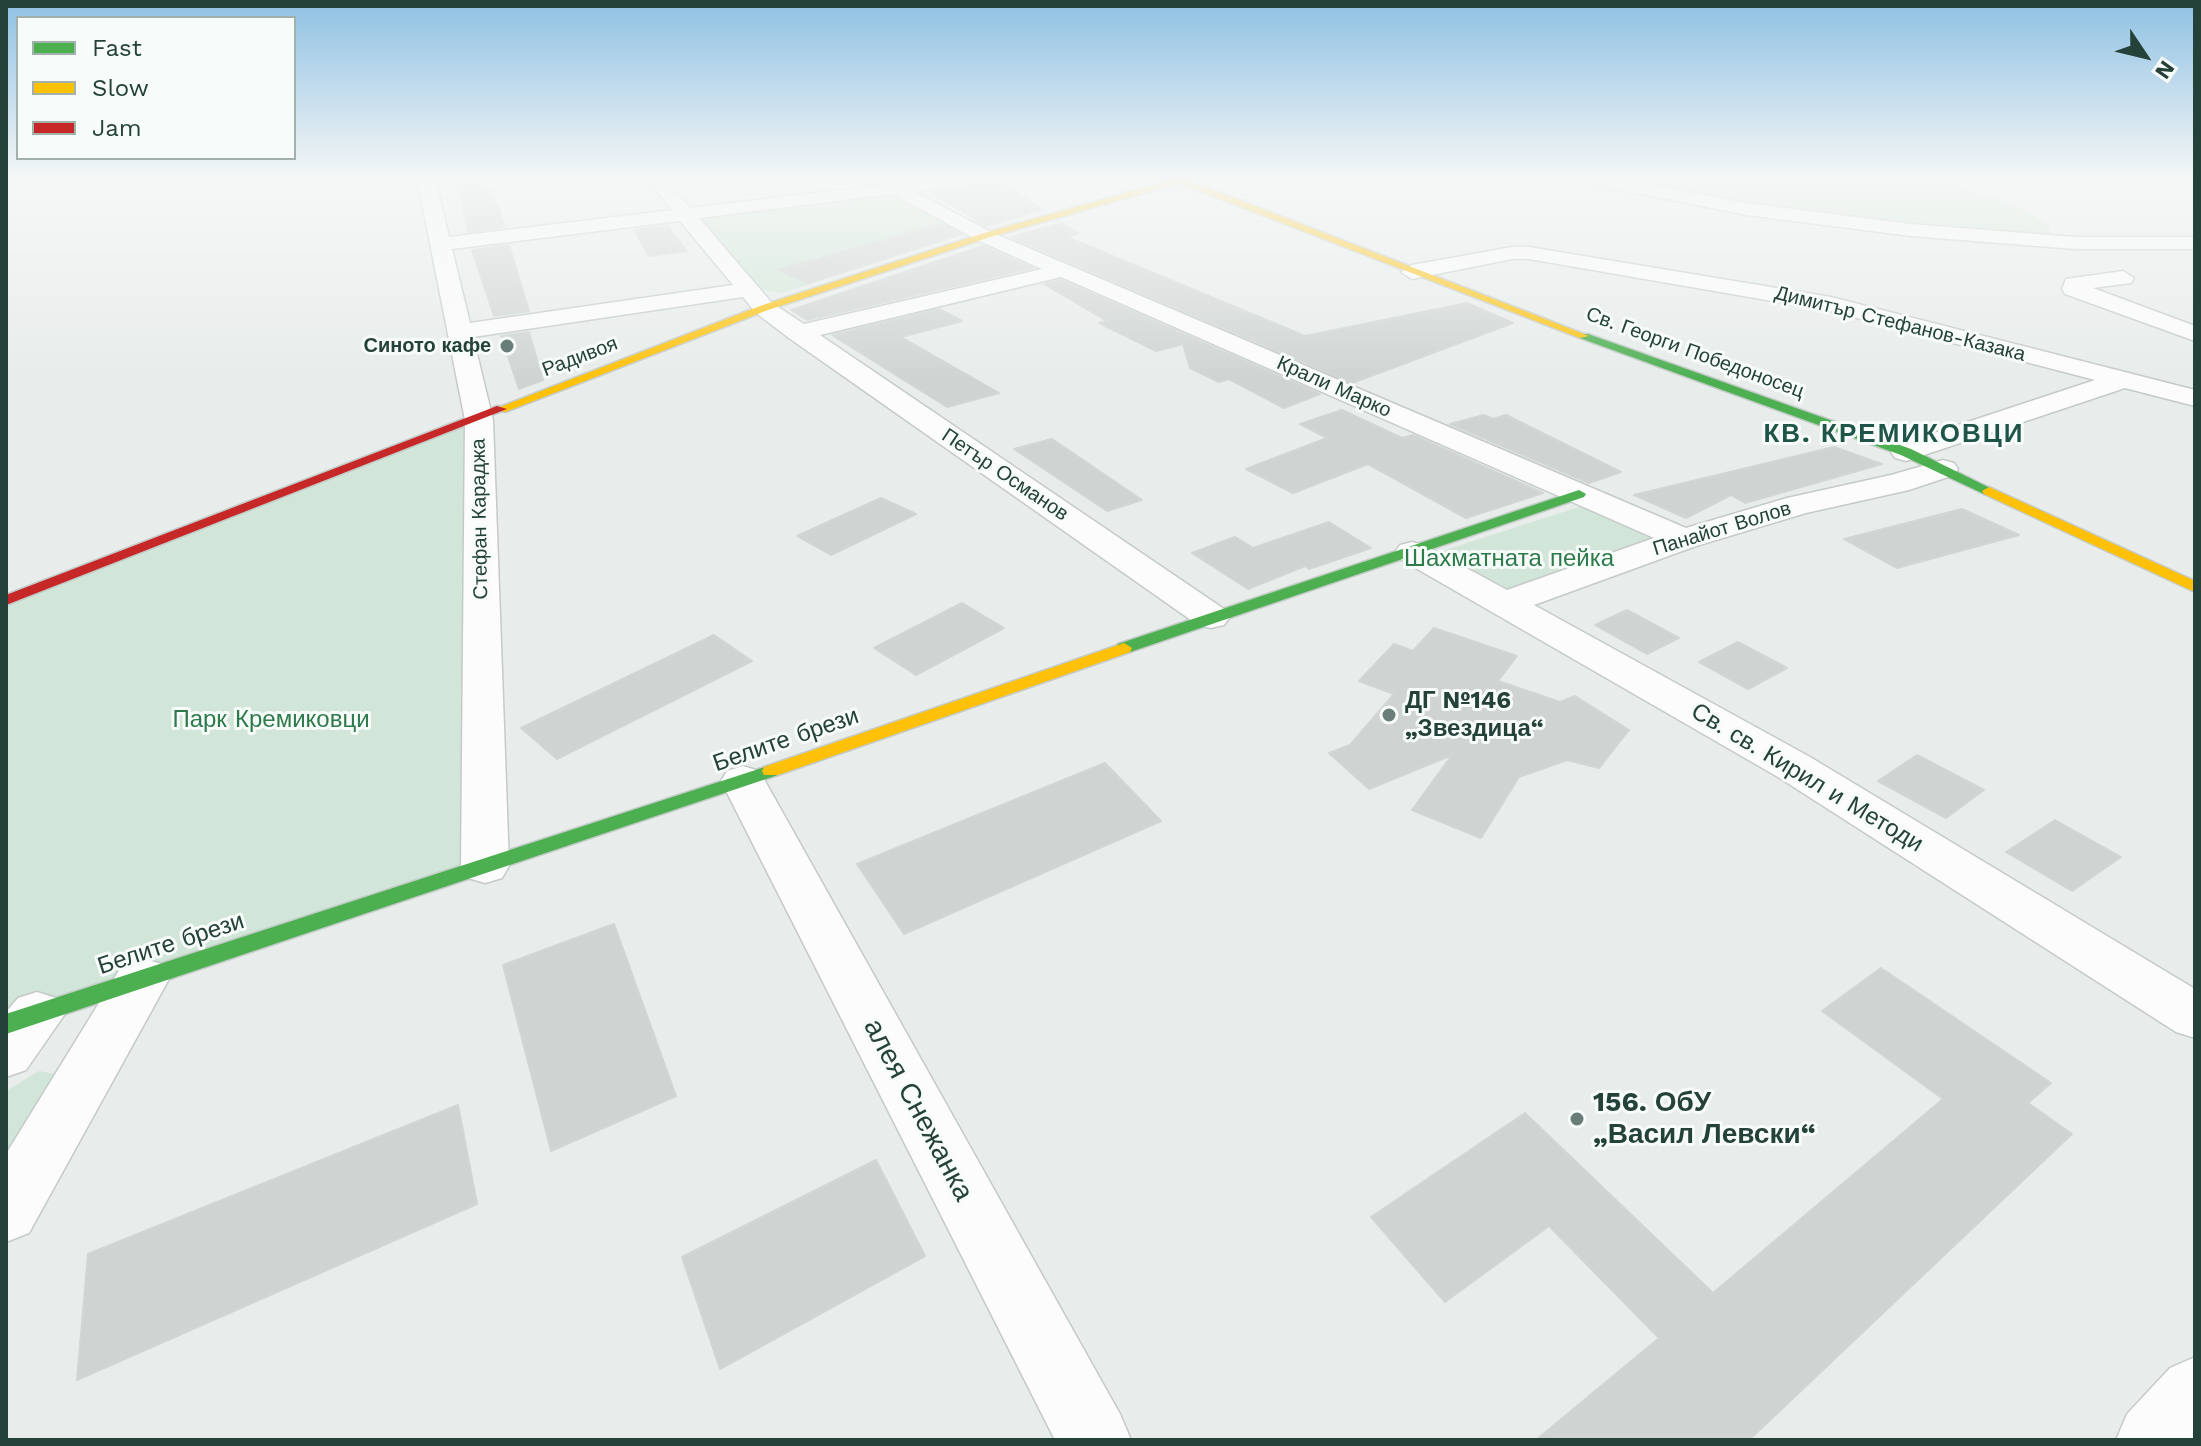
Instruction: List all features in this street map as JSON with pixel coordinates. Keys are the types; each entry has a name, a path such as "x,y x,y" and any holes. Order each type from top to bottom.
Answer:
{"street":[{"name":"Стефан Караджа","path":"440,245 479,420 485,866"},
{"name":"Петър Османов","path":"711,245 756,299 798,333 1211,617"},
{"name":"Радивоя","path":"6,600 479,420 756,299 950,245"},
{"name":"Крали Марко","path":"1007,245 1684,539"},
{"name":"Св. Георги Победоносец","path":"1347,245 1906,452 2195,587"},
{"path":"2101,245 2121,265 2130,281 2083,282 2074,284 2073,289 2195,334"},
{"name":"Димитър Стефанов-Казака","path":"1412,272 1512,253 1529,253 1831,304 2195,398"},
{"path":"798,333 1065,270"},
{"path":"460,332 756,299"},
{"path":"1906,452 2120,379 2195,370"},
{"name":"Панайот Волов","path":"1505,603 1684,539 1798,505 1898,483 1943,469"},
{"name":"Белите брези","path":"16,1030 142,979 743,781 1211,617 1579,494"},
{"name":"Св. св. Кирил и Методи","path":"1412,552 1794,767 2195,1016"},
{"name":"алея Снежанка","path":"743,781 1094,1440"},
{"path":"6,1212 142,979"},
{"path":"2153,1440 2195,1393"}],"green space":[{"path":"722,245 931,245 782,293 761,290"},
{"name":"Парк Кремиковци","path":"479,420 485,866 6,1024 6,600"},
{"name":"Шахматната пейка","path":"1582,506 1661,537 1506,590 1436,553"},
{"path":"39,1071 61,1075 6,1178 6,1091"}],"building":[{"path":"509,245 529,311 494,316 472,250"},
{"path":"643,245 683,245 687,251 649,256"},
{"path":"865,245 924,245 808,283 778,270"},
{"path":"1031,245 1087,245 1305,336 1467,303 1513,323 1352,383"},
{"path":"983,246 1033,268 807,320 791,310"},
{"path":"1061,280 1320,394 1284,408 1229,379 1219,382 1190,368 1183,344 1156,351 1099,323 1107,321 1044,284"},
{"path":"939,309 962,321 901,337 999,393 947,407 832,335"},
{"path":"529,332 543,380 519,389 501,336"},
{"path":"1342,410 1402,438 1413,435 1543,493 1466,518 1368,464 1293,493 1246,469 1327,438 1300,424"},
{"path":"1484,415 1493,419 1506,415 1621,472 1589,483 1450,424"},
{"path":"1052,439 1142,500 1107,511 1014,449"},
{"path":"1834,447 1882,464 1745,503 1731,495 1686,518 1634,495"},
{"path":"881,498 916,514 831,555 797,536"},
{"path":"1962,509 2019,535 1897,568 1844,539"},
{"path":"1329,522 1371,548 1309,569 1305,566 1248,589 1192,553 1235,537 1253,548"},
{"path":"962,603 1004,628 916,675 874,648"},
{"path":"1627,610 1679,638 1647,654 1595,625"},
{"path":"1434,628 1517,656 1498,681 1560,702 1575,696 1629,730 1599,768 1567,760 1519,777 1481,838 1412,810 1452,755 1369,789 1329,753 1350,745 1394,694 1359,681 1394,644 1413,651"},
{"path":"714,635 752,661 557,759 521,728"},
{"path":"1738,642 1787,668 1748,689 1699,662"},
{"path":"1917,755 1984,790 1946,818 1878,781"},
{"path":"1105,763 1161,821 904,934 857,864"},
{"path":"2055,820 2121,857 2072,891 2006,852"},
{"path":"614,924 676,1096 551,1151 503,965"},
{"path":"1881,968 2051,1083 2028,1103 2072,1134 1749,1440 1536,1440 1659,1338 1549,1226 1445,1302 1371,1217 1525,1113 1713,1293 1943,1099 1822,1011"},
{"path":"458,1105 477,1204 77,1380 88,1254"},
{"path":"876,1160 925,1256 720,1369 682,1257"}],"traffic: fast":[{"path":"1584,336 1906,452 1989,491"},
{"path":"1124,648 1579,494"},
{"path":"6,1024 771,771"}],"traffic: slow":[{"path":"501,409 764,308 955,245"},
{"path":"1349,245 1584,336"},
{"path":"1989,491 2195,587"},
{"path":"771,771 1124,648"}],"traffic: jam":[{"path":"6,600 501,409"}],"place":[{"name":"Синото кафе","path":"507,346"},
{"name":"ДГ №146 „Звездица“","path":"1389,715"},
{"name":"156. ОбУ „Васил Левски“","path":"1577,1119"}],"district":[{"name":"КВ. КРЕМИКОВЦИ","path":"1894,434"}]}
